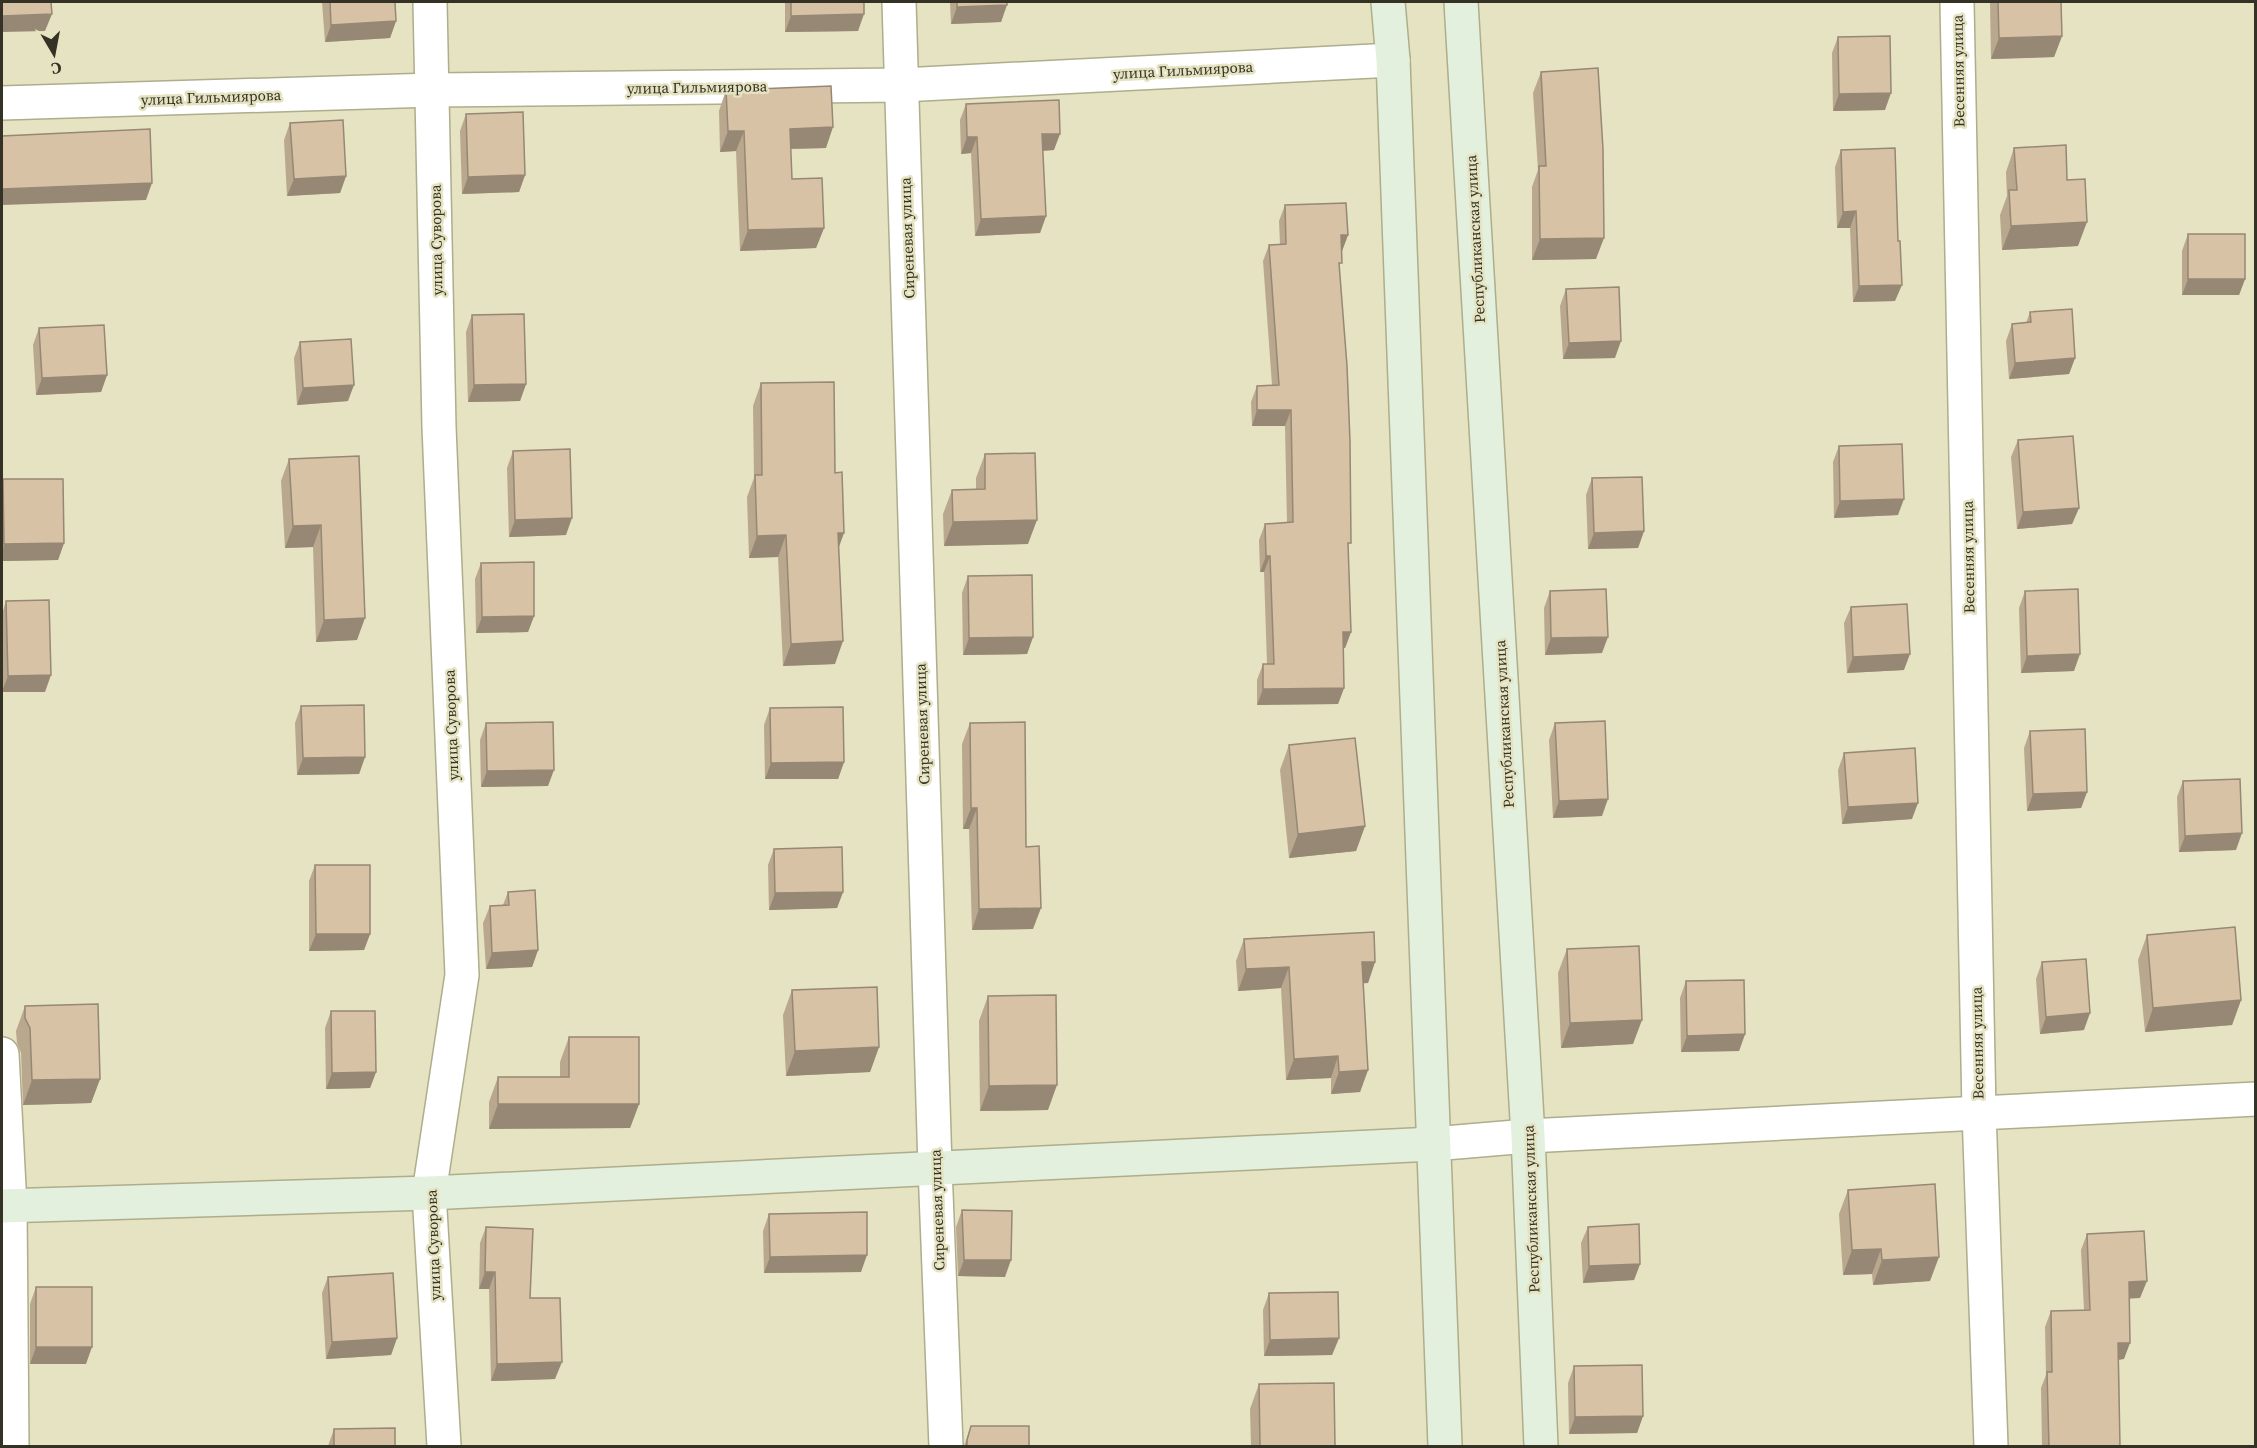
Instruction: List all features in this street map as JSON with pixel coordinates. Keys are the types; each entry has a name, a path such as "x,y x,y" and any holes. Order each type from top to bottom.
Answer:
{"street":[{"name":"улица Суворова","path":"430,2 439,427 462,975 429,1192 444,1446"},
{"name":"Сиреневая улица","path":"899,2 935,1167 946,1446"},
{"path":"1388,2 1393,60 1445,1446"},
{"name":"Республиканская улица","path":"1461,2 1528,1137 1541,1446"},
{"name":"Весенняя улица","path":"1957,2 1978,1112 1991,1446"},
{"name":"улица Гильмиярова","path":"2,103 433,90 902,85 1393,60"},
{"path":"2,1054 12,1446"},
{"name":"Весенняя улица","path":"1433,1144 1978,1112 2256,1099"},
{"path":"6,1206 429,1192 1433,1144"}],"building":[{"path":"2,2 51,2 52,14 2,16"},
{"path":"330,2 395,2 396,21 331,25"},
{"path":"791,2 864,2 864,14 791,16"},
{"path":"957,2 1007,2 1007,5 957,7"},
{"path":"1998,2 2061,2 2062,36 1999,38"},
{"path":"1890,36 1891,93 1839,94 1838,37"},
{"path":"1598,68 1603,149 1604,238 1540,239 1539,166 1546,166 1541,72"},
{"path":"831,86 833,127 790,129 792,179 822,178 824,228 748,230 744,131 728,131 726,90"},
{"path":"1059,100 1060,134 1042,134 1046,216 981,219 977,137 967,137 966,104"},
{"path":"523,112 525,175 468,177 466,114"},
{"path":"343,120 346,176 294,179 290,123"},
{"path":"150,129 152,183 2,189 2,136"},
{"path":"2066,145 2067,180 2085,179 2087,222 2011,226 2009,190 2017,190 2014,148"},
{"path":"1895,148 1902,285 1859,286 1856,211 1843,212 1841,150"},
{"path":"1346,203 1348,235 1341,235 1342,263 1339,263 1350,441 1351,543 1348,543 1351,632 1343,632 1344,688 1263,689 1263,664 1274,664 1270,556 1266,556 1265,524 1293,522 1291,410 1257,410 1257,386 1279,385 1269,245 1286,244 1285,205"},
{"path":"2188,234 2245,234 2245,279 2188,279"},
{"path":"1619,287 1621,341 1569,343 1566,289"},
{"path":"2072,309 2075,358 2015,363 2012,324 2031,322 2030,312"},
{"path":"524,314 526,384 474,385 472,315"},
{"path":"104,325 107,375 42,378 39,328"},
{"path":"351,339 354,385 303,388 300,342"},
{"path":"834,382 835,473 842,472 844,533 838,533 843,641 791,644 786,535 757,536 755,475 762,475 761,383"},
{"path":"2073,436 2079,508 2023,512 2018,440"},
{"path":"1902,444 1904,499 1840,501 1839,446"},
{"path":"570,449 572,518 515,520 513,451"},
{"path":"1035,453 1037,520 953,522 952,490 985,489 985,454"},
{"path":"359,456 365,618 324,620 321,525 293,526 289,459"},
{"path":"1642,477 1644,531 1594,533 1592,478"},
{"path":"3,479 63,479 64,543 4,544"},
{"path":"534,562 534,616 482,617 481,563"},
{"path":"1032,575 1033,637 969,638 968,576"},
{"path":"1606,589 1608,637 1551,638 1550,591"},
{"path":"2078,589 2080,654 2027,656 2025,591"},
{"path":"49,600 51,675 8,676 6,601"},
{"path":"1907,604 1910,654 1853,657 1851,607"},
{"path":"364,705 365,757 303,758 301,706"},
{"path":"843,707 844,762 771,763 770,708"},
{"path":"1605,721 1608,799 1559,801 1555,723"},
{"path":"553,722 554,770 487,771 486,723"},
{"path":"1025,722 1026,847 1039,846 1041,908 979,909 977,808 971,808 970,723"},
{"path":"2085,729 2087,792 2033,794 2030,731"},
{"path":"1355,738 1365,826 1298,834 1289,745"},
{"path":"1915,748 1918,803 1848,807 1844,753"},
{"path":"2240,779 2242,833 2185,836 2183,781"},
{"path":"842,847 843,892 775,893 774,849"},
{"path":"315,865 370,865 370,934 316,934"},
{"path":"535,890 538,950 492,953 490,906 509,905 508,892"},
{"path":"2235,927 2241,1000 2153,1008 2147,935"},
{"path":"1374,932 1375,962 1362,962 1368,1070 1339,1072 1338,1056 1294,1059 1289,967 1246,969 1244,939"},
{"path":"1639,946 1642,1020 1570,1023 1567,949"},
{"path":"2086,959 2090,1013 2046,1017 2042,962"},
{"path":"1744,980 1745,1034 1687,1036 1686,981"},
{"path":"877,987 879,1047 795,1051 792,990"},
{"path":"1056,995 1057,1085 989,1086 988,996"},
{"path":"98,1004 100,1079 32,1080 30,1028 25,1018 25,1006"},
{"path":"331,1011 375,1011 376,1072 332,1073"},
{"path":"569,1037 639,1037 639,1104 498,1104 498,1077 569,1077"},
{"path":"1935,1184 1939,1257 1882,1260 1881,1249 1852,1250 1848,1190"},
{"path":"962,1210 1012,1211 1011,1260 964,1260"},
{"path":"867,1212 867,1255 770,1257 769,1214"},
{"path":"1639,1224 1640,1264 1589,1266 1588,1227"},
{"path":"486,1227 533,1229 530,1298 560,1298 562,1362 497,1364 495,1272 485,1272"},
{"path":"2144,1231 2147,1281 2129,1282 2130,1343 2118,1343 2120,1446 2049,1446 2047,1372 2052,1372 2051,1311 2090,1310 2087,1234"},
{"path":"393,1273 397,1338 332,1342 328,1277"},
{"path":"36,1287 92,1287 92,1347 36,1347"},
{"path":"1338,1292 1339,1338 1270,1340 1269,1293"},
{"path":"1642,1365 1643,1416 1575,1417 1574,1366"},
{"path":"1334,1383 1335,1446 1260,1446 1259,1384"},
{"path":"971,1426 1029,1426 1029,1446 967,1446"},
{"path":"395,1428 395,1446 334,1446 334,1429"}]}
